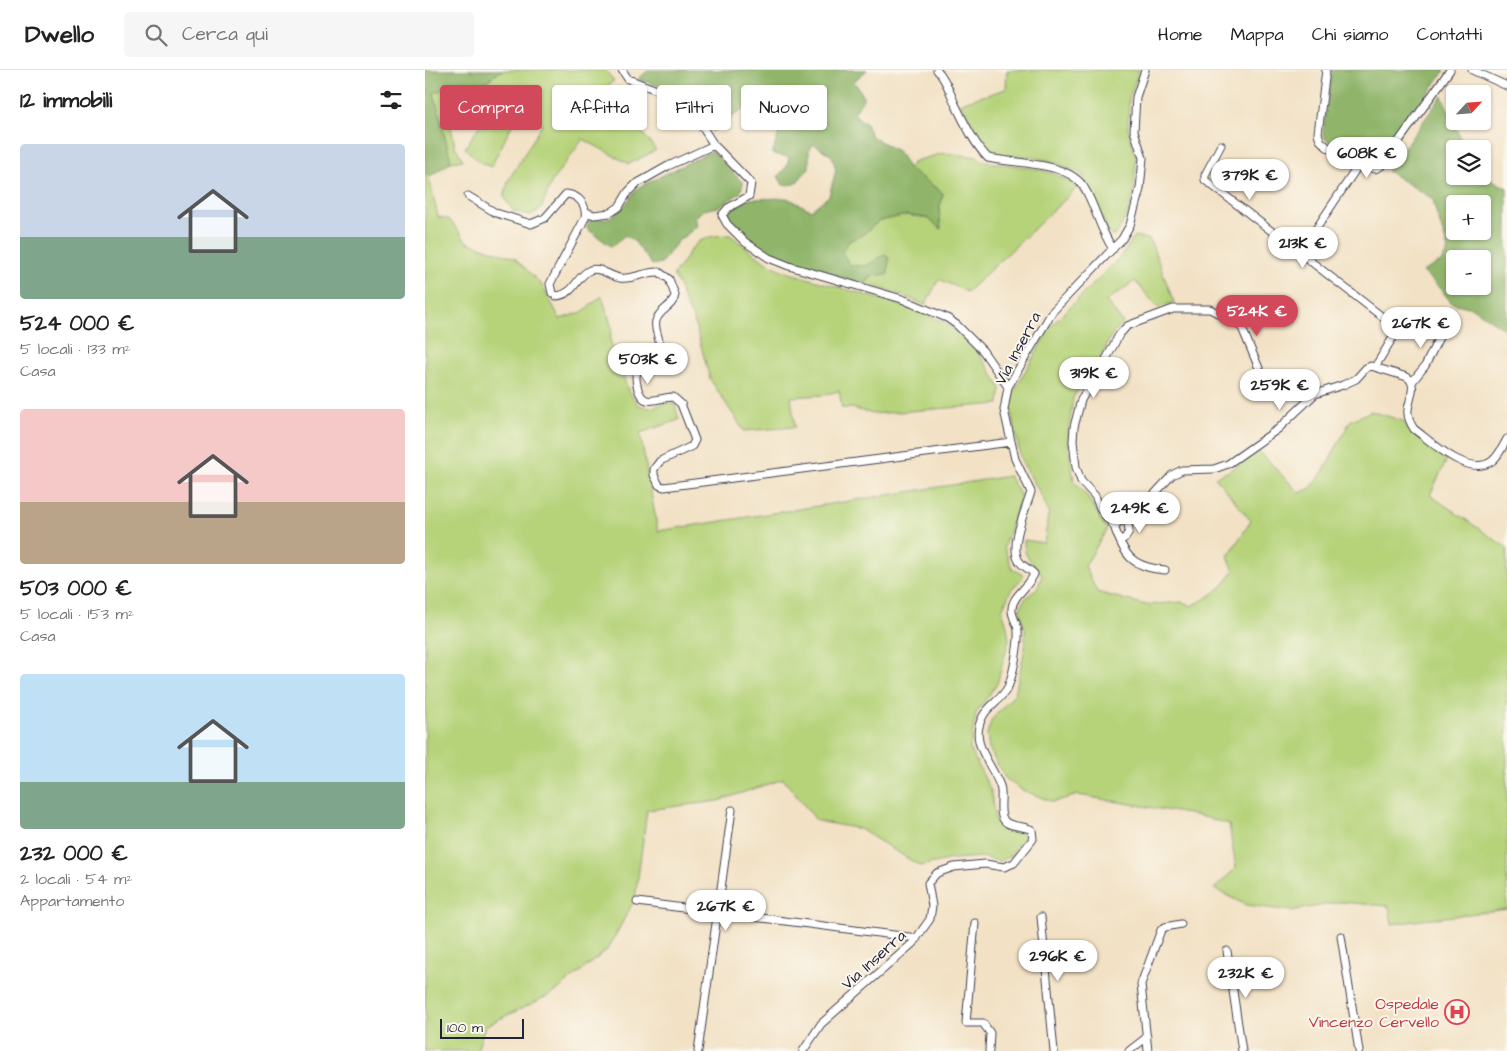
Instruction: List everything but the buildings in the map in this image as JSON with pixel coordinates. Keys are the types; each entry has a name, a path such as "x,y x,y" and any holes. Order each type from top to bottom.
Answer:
{"street":[{"path":"622,70 628,79 670,95 687,108 697,119 714,145 751,184 749,196 727,208 723,215 727,224 745,242 769,258 789,266 902,299 947,318 957,325 983,351 1008,387"},
{"path":"937,70 987,158 1051,167 1081,182 1103,233 1113,249"},
{"name":"Via Inserra","path":"803,1051 821,1024 913,944 930,919 932,906 928,883 937,873 954,867 985,864 1004,867 1014,863 1033,839 1032,830 1026,826 1007,823 1003,817 1001,788 981,751 978,735 983,716 1007,688 1018,644 1018,629 1012,610 1015,600 1031,582 1033,574 1030,568 1020,563 1015,554 1017,536 1031,492 1015,459 1011,442 1005,410 1008,387 1052,312 1122,239 1130,225 1140,189 1143,158 1135,131 1136,97 1145,70"},
{"path":"1326,70 1317,133 1320,140 1327,147 1373,169 1380,168 1450,70"},
{"path":"1472,70 1507,86"},
{"path":"586,212 594,215 610,213 619,207 628,192 636,184 668,166 714,145"},
{"path":"1221,145 1205,176 1205,180 1398,328 1375,366"},
{"path":"1300,252 1360,163"},
{"path":"468,196 496,213 531,224 545,218 566,194 571,194 581,201 586,212 585,218 550,284 552,293 557,296 567,294 584,274 592,269 599,270 616,278 625,279 659,272 669,279 674,288 675,300 656,319 655,326 660,346 658,356 639,368 635,380 640,395 645,400 673,396 677,399 681,404 695,440 692,446 660,461 656,465 654,475 659,485 664,487 1011,442"},
{"path":"1165,570 1153,569 1137,564 1128,558 1114,526 1099,508 1095,496 1081,481 1076,467 1073,441 1074,427 1081,400 1119,335 1127,326 1173,309 1210,309 1242,328 1261,373 1304,392 1311,398"},
{"path":"1444,327 1425,366 1413,382 1407,411 1411,424 1414,429 1459,461 1476,466 1496,458 1507,439"},
{"path":"1114,526 1149,500 1172,475 1182,470 1221,467 1278,429 1315,394 1356,379 1366,368 1375,366 1407,376 1413,382"},
{"path":"1120,541 1126,537 1129,531 1127,516"},
{"path":"698,1051 732,810"},
{"path":"637,902 917,938"},
{"path":"1041,917 1054,1051"},
{"path":"975,923 966,1023 983,1023 990,1033 989,1051"},
{"path":"1149,1051 1141,984 1161,930 1165,927 1181,924"},
{"path":"1341,936 1359,1051"},
{"path":"1227,951 1242,1051"},
{"path":"1129,1051 1147,1037"}],"green space":[{"path":"425,70 502,70 480,85 440,85 440,90 434,93 440,117 440,130 443,130 451,162 429,177 425,173"},
{"path":"502,70 605,70 614,81 608,85 552,85 552,130 640,130 656,150 629,164 583,139 552,181 541,209 530,215 513,211 504,197 508,181 539,130 542,130 542,85 480,85"},
{"path":"649,70 867,70 854,81 864,97 854,114 866,124 871,136 899,152 908,168 943,193 939,211 941,229 927,218 907,215 879,221 862,235 849,241 842,252 850,265 866,266 884,255 889,258 888,274 872,276 865,284 797,265 765,251 738,229 726,215 728,211 750,199 787,198 811,210 829,196 836,170 832,156 814,144 809,150 809,168 795,184 783,185 778,176 787,166 789,157 772,154 778,136 777,130 827,130 827,85 741,85 741,110 731,118 731,85 657,85 638,79"},
{"path":"1007,70 1139,70 1129,99 1128,129 1136,157 1134,192 1128,213 1113,237 1107,229 1082,174 1054,162 1038,158 998,155 989,151 960,103 1006,89"},
{"path":"1332,70 1445,70 1376,164 1371,164 1326,140 1323,132"},
{"path":"440,90 440,117 434,93"},
{"path":"1442,96 1446,105 1446,130 1457,130 1461,140 1446,140 1446,185 1491,185 1491,179 1507,188 1507,331 1473,308 1452,303 1435,283 1422,272 1441,262 1446,253 1446,295 1491,295 1491,250 1448,250 1433,199 1387,171"},
{"path":"443,130 452,130 455,146 463,160 451,162"},
{"path":"477,130 510,130 491,167 478,161 465,148"},
{"path":"712,151 743,183 740,193 718,207 704,210 695,217 698,226 679,240 661,263 652,265 635,242 625,235 612,247 586,228 591,219 608,218 615,215 639,187"},
{"path":"944,153 978,157 985,162 1045,171 1068,180 1078,187 967,292 939,279 925,305 896,293 865,284 889,258 885,256 866,266 850,266 841,252 849,241 862,235 879,221 907,215 927,218 941,228 939,211 943,193 908,168 915,161"},
{"path":"425,173 429,177 438,217 449,219 467,242 515,258 541,284 560,319 582,312 602,296 612,328 610,340 628,390 638,405 650,408 669,402 675,405 679,420 640,433 658,531 1009,476 1021,496 1004,547 1012,568 1024,576 1011,590 1002,610 1009,640 997,684 976,713 970,749 991,791 995,820 1004,830 1020,831 1026,835 1009,857 1000,861 981,857 952,859 920,866 860,829 817,821 783,779 718,801 647,810 635,899 608,949 554,993 485,1026 477,1051 425,1051"},
{"path":"730,235 765,262 786,272 897,304 942,321 955,330 980,355 1001,388 999,404 873,414 852,408 842,408 839,391 823,395 791,397 795,427 744,431 710,379 694,320 673,275 690,251 700,241 717,236"},
{"path":"1135,236 1150,240 1174,302 1158,308 1135,281 1106,301 1123,323 1111,336 1100,359 1087,375 1073,398 1069,446 1074,481 1087,496 1107,529 1085,566 1097,592 1146,605 1183,602 1192,606 1210,595 1230,577 1234,571 1228,556 1251,521 1215,477 1227,472 1259,451 1299,493 1311,488 1325,469 1350,421 1371,411 1403,421 1411,433 1447,459 1430,495 1507,548 1507,909 1392,924 1389,906 1341,902 1291,911 1246,905 1214,889 1236,868 1229,824 1200,816 1078,795 1053,802 1022,790 1005,778 989,749 987,734 992,719 1015,694 1025,648 1025,630 1020,610 1023,601 1038,587 1042,576 1026,553 1024,540 1044,543 1049,512 1021,460 1010,405 1015,390 1050,327 1122,255"}],"place":[{"name":"Ospedale Vincenzo Cervello","path":"1457,1012"}]}
